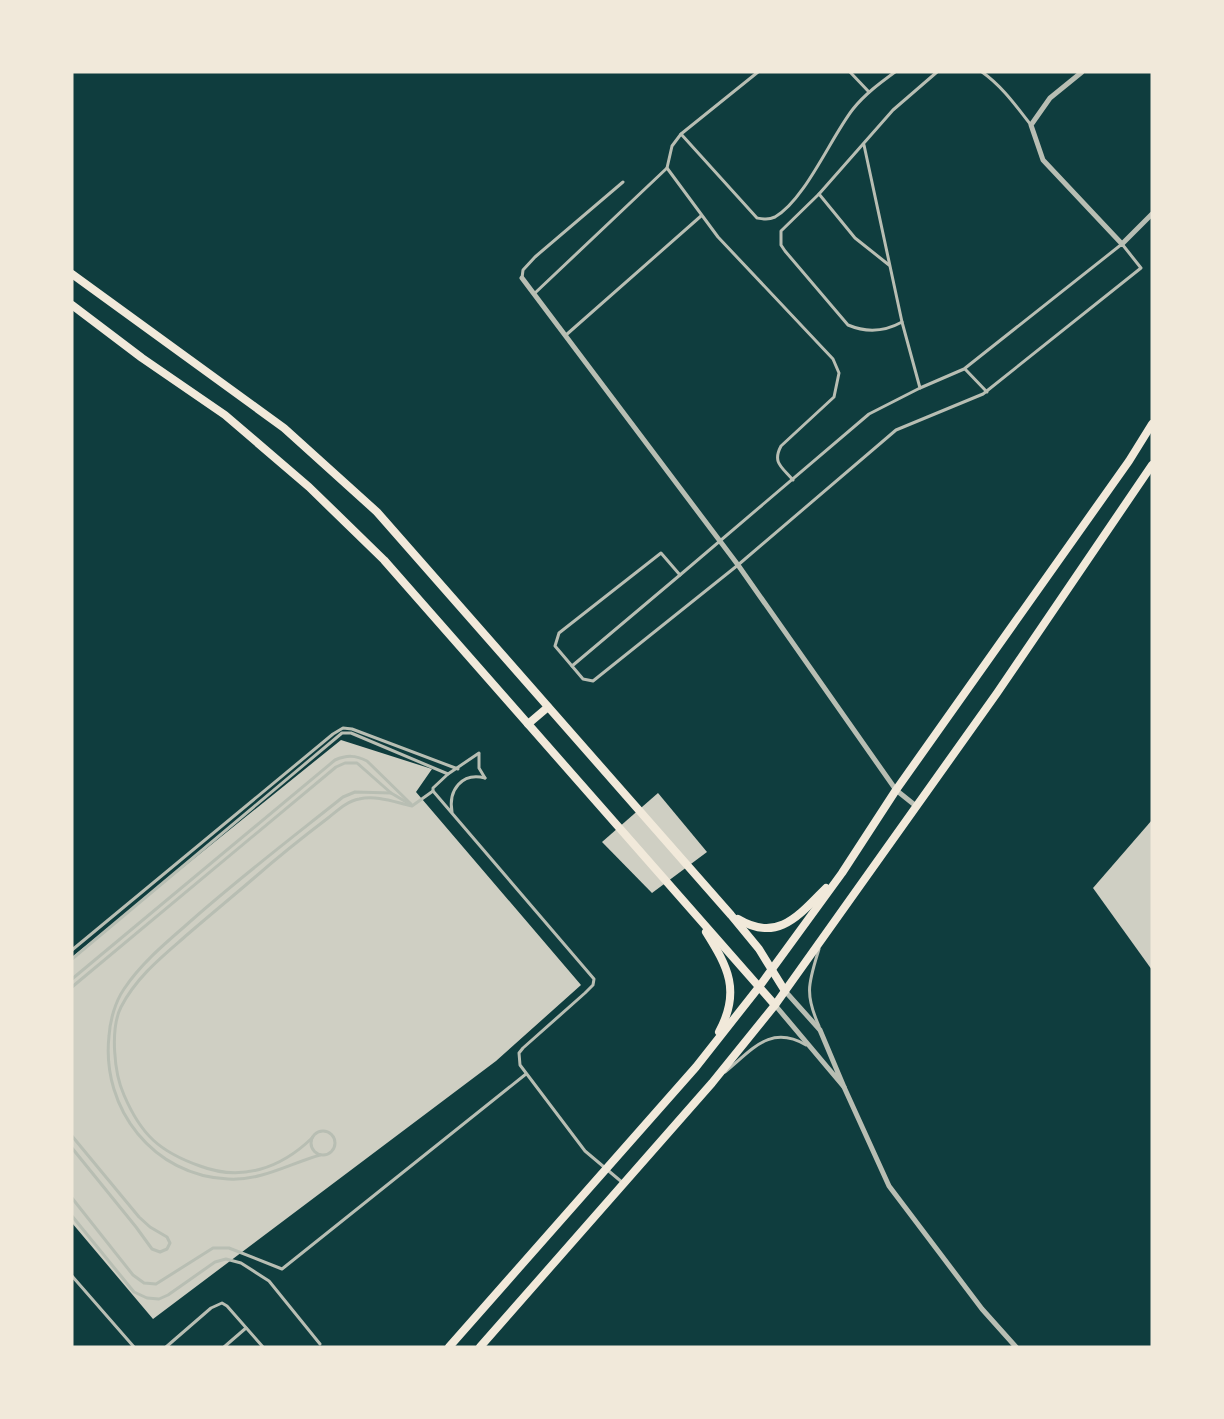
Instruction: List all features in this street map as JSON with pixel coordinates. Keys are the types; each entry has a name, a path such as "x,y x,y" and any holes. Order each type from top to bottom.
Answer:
{"main road":[{"path":"72,274 284,428 377,512 731,915 759,949 785,991"},
{"path":"72,305 142,358 225,415 309,487 384,560 775,1005"},
{"path":"449,1347 712,1047 759,987 842,873 896,790 1129,461 1152,424"},
{"path":"480,1347 712,1083 775,1005 997,693 1152,465"},
{"path":"528,724 548,707"},
{"path":"731,915 749,926 762,929 786,925 842,873"},
{"path":"694,913 725,962 730,990 725,1019 712,1047"}],"street":[{"path":"1082,72 1050,98 1031,125 1042,160 1122,244 1152,214"},
{"path":"522,278 738,565 896,790 916,806"},
{"path":"785,991 820,1030 889,1186 982,1309 1016,1347"},
{"path":"775,1005 844,1087"}],"lane":[{"path":"535,293 667,168 672,146 681,134 758,72"},
{"path":"850,72 869,92"},
{"path":"855,77 861,72"},
{"path":"681,134 757,218 766,219 775,216 799,194 854,108 869,92 895,72"},
{"path":"902,322 880,330 859,330 849,326 785,251 781,245 781,231 819,195 893,110 937,72"},
{"path":"982,72 1012,100 1031,125"},
{"path":"863,144 902,322 920,388"},
{"path":"667,168 718,237 833,359 839,373 834,397 781,446 777,454 777,462 792,480"},
{"path":"522,278 523,270 530,262 623,182"},
{"path":"819,195 855,238 890,265"},
{"path":"566,335 701,216"},
{"path":"572,666 721,542 869,414 964,369 1122,244 1141,268 987,392 896,430 738,565 593,681 583,679 555,646 559,633 661,554 680,575"},
{"path":"964,369 987,392"},
{"path":"72,950 343,728 352,729 458,769"},
{"path":"72,959 342,733 351,733 448,774"},
{"path":"412,806 433,791 433,788 448,774 479,753 479,768 485,778 472,777 454,788 452,813"},
{"path":"72,979 335,759 357,756 366,761 412,806"},
{"path":"72,987 336,767 345,763 357,763 391,793 412,806"},
{"path":"433,791 594,979 593,985 519,1053 520,1065 585,1152 624,1183"},
{"path":"391,793 355,792 343,797 207,906 143,964 122,991 110,1022 107,1052 111,1081 120,1107 136,1133 162,1157 202,1176 229,1179 258,1178 296,1162 326,1155 334,1149 334,1138 326,1131 320,1131 297,1152 284,1160 245,1173 212,1171 179,1158 149,1138 133,1118 118,1082 114,1058 115,1034 120,1008 145,971 295,843 348,803 359,799 386,798 412,806"},
{"path":"820,1030 811,1007 809,987 822,939"},
{"path":"712,1083 763,1040 773,1037 791,1037 810,1047"},
{"path":"72,1198 133,1275 144,1283 156,1284 213,1248 229,1248 282,1269 526,1074"},
{"path":"72,1136 139,1217 167,1237 170,1244 167,1249 160,1252 152,1250 72,1148"},
{"path":"312,1138 314,1153 320,1155"},
{"path":"72,1216 134,1292 147,1298 159,1299 215,1262 226,1259 241,1263 269,1281 320,1344"},
{"path":"72,1276 134,1347"},
{"path":"166,1347 222,1303 262,1347"},
{"path":"224,1347 246,1328"}],"building":[{"path":"341,740 432,769 416,792 581,985 496,1061 153,1319 72,1223 72,957"},
{"path":"658,793 707,852 652,893 602,842"},
{"path":"1152,820 1152,970 1093,888"}]}
